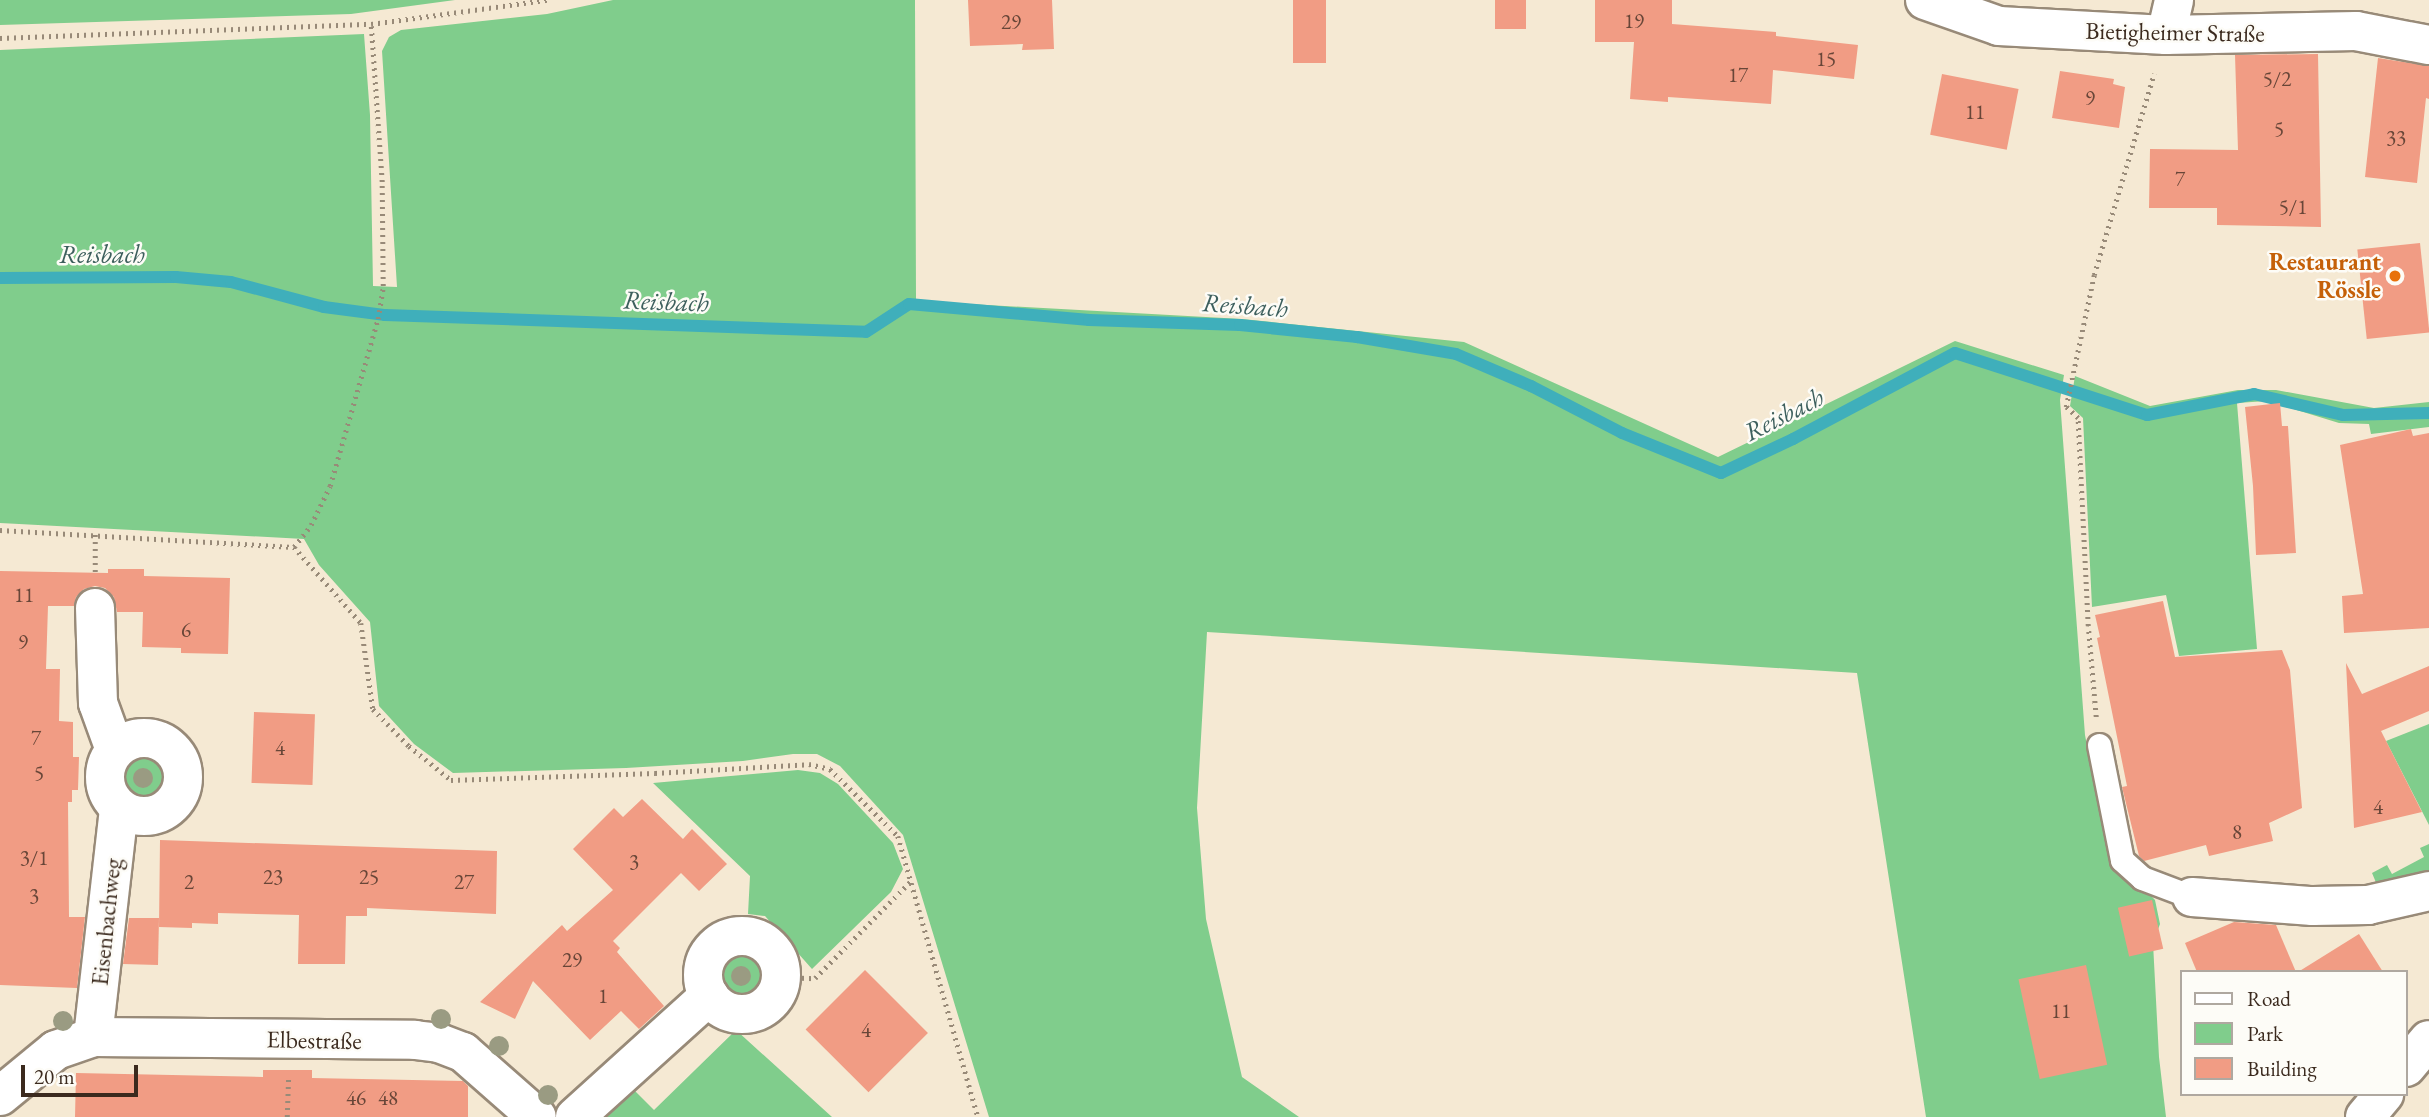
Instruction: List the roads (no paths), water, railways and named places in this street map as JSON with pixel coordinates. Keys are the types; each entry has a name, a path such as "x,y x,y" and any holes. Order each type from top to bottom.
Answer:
{"street":[{"name":"Bietigheimer Straße","path":"1925,0 1999,26 2170,18 2357,32 2429,44"},
{"path":"95,608 99,703 115,750"},
{"path":"136,738 159,741 177,756 183,779 174,802 162,812 141,816 119,808 106,787 108,761 115,750 136,738"},
{"name":"Eisenbachweg","path":"93,1037 119,808"},
{"path":"2192,897 2313,906 2368,905 2429,891"},
{"path":"735,937 758,939 767,945 780,965 781,977 772,1000 752,1013 728,1012 709,996 703,971 706,959 714,948 735,937"},
{"path":"575,1117 709,996"},
{"name":"Elbestraße","path":"0,1096 56,1050 93,1037 415,1040 439,1043 463,1052 537,1117"},
{"path":"2408,1064 2429,1040"},
{"path":"2365,1117 2382,1096"}],"lane":[{"path":"2099,745 2122,860 2142,878 2192,897"}],"waterway":[{"name":"Reisbach","path":"0,278 176,277 231,282 324,307 385,315 866,332 909,304 1089,320 1240,325 1357,337 1456,354 1531,386 1622,433 1721,473 1793,439 1955,353 2147,415 2254,394 2343,415 2429,413"}],"place":[{"name":"Restaurant Rössle","path":"2395,276"}]}
